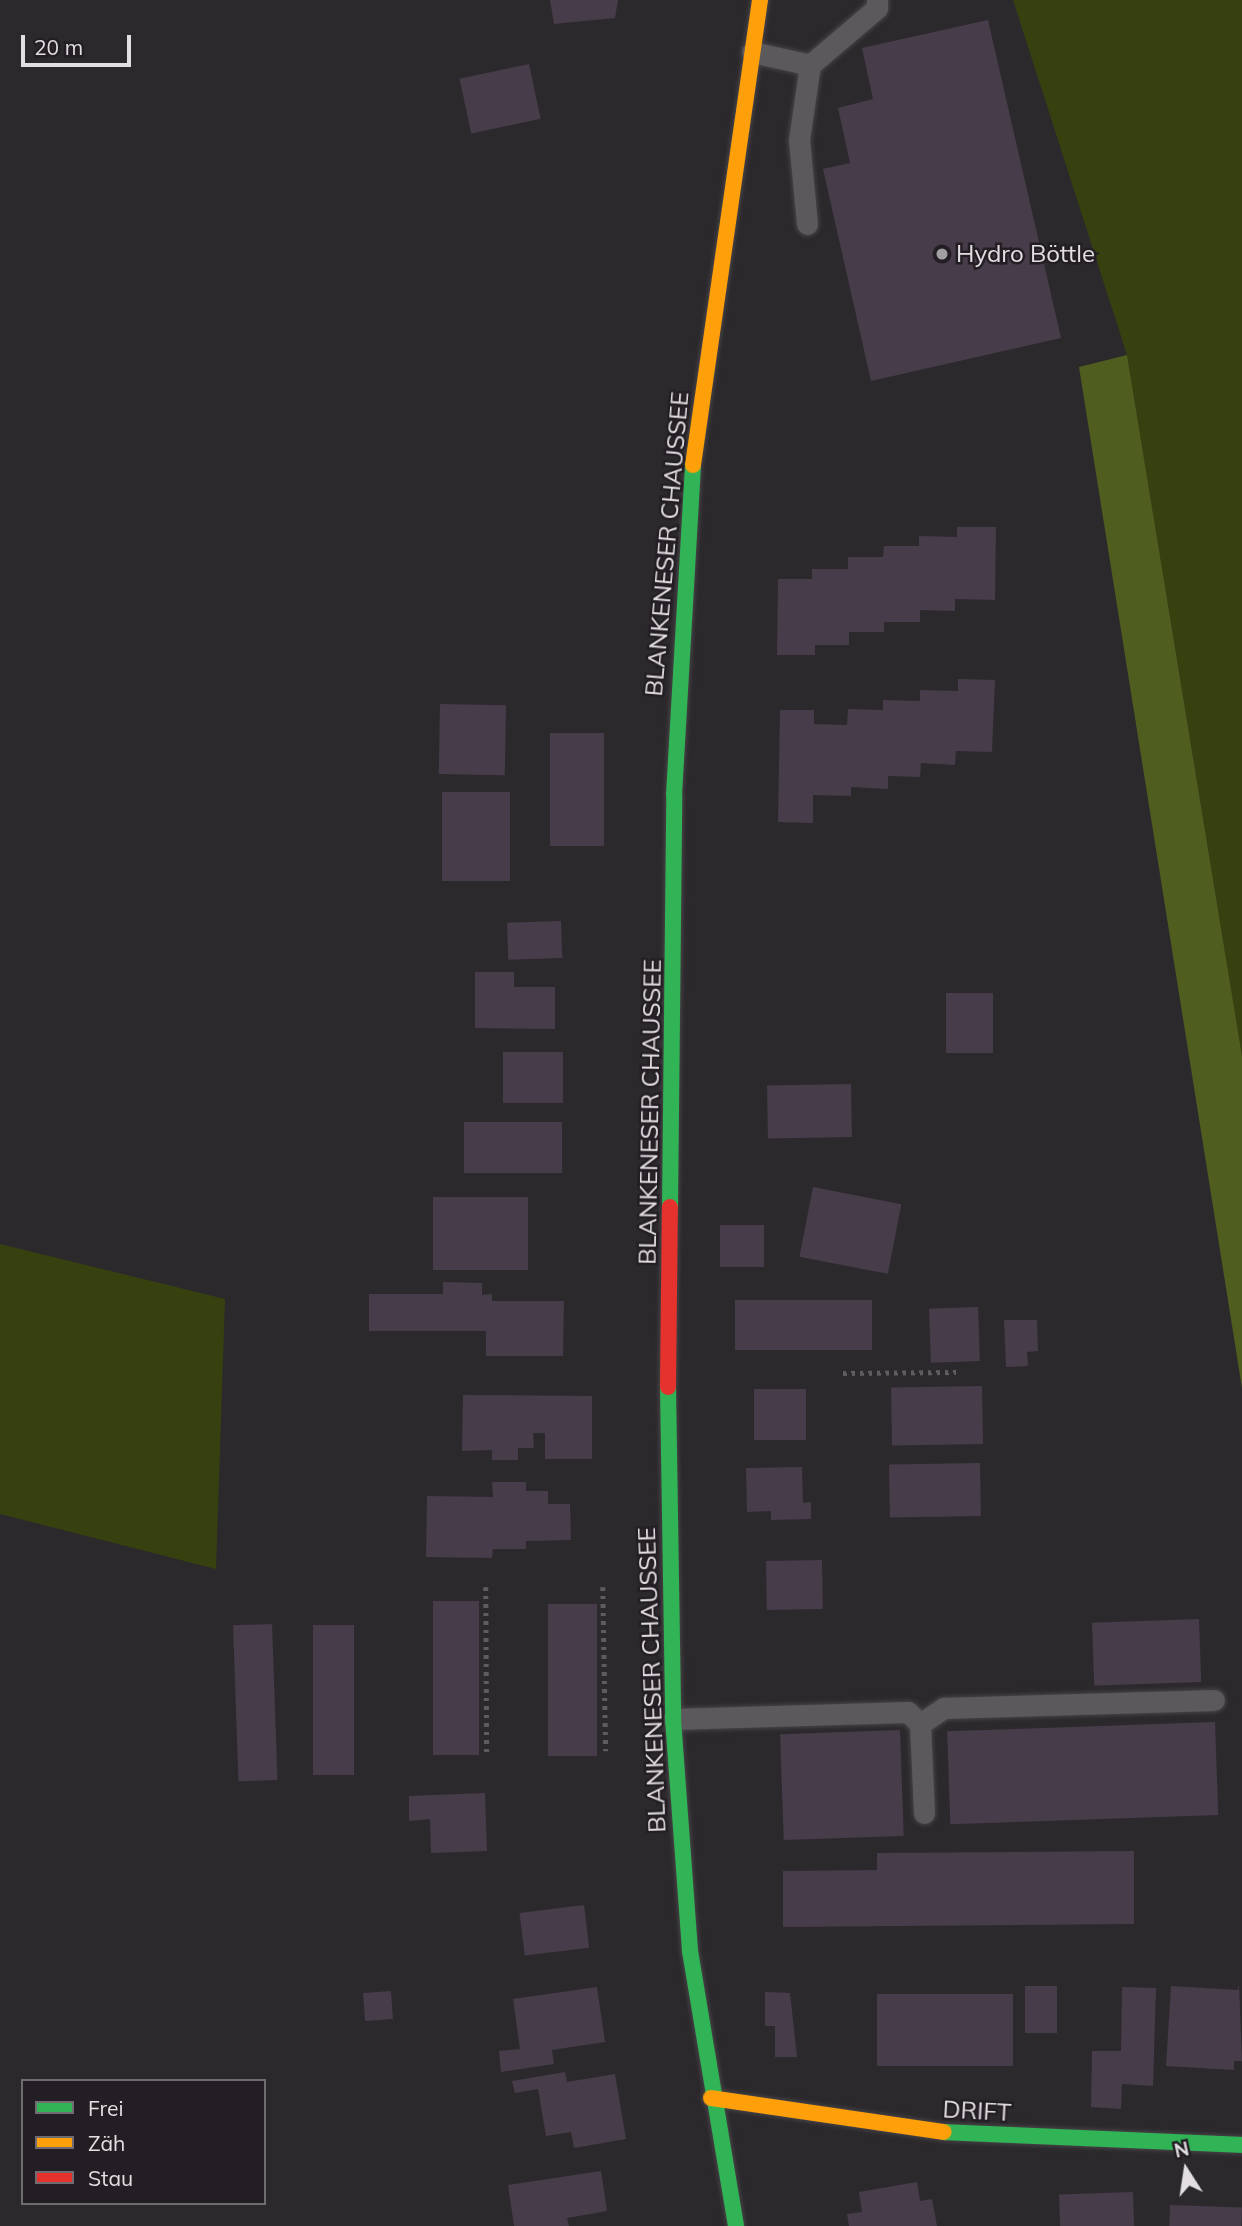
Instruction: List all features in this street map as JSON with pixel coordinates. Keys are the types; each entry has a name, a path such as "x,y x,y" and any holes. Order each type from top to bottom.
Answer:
{"main road":[{"name":"BLANKENESER CHAUSSEE","path":"736,2226 711,2098 690,1951 673,1720 668,1375 676,718 690,488 760,0"},
{"name":"DRIFT","path":"711,2098 915,2131 1242,2145"}],"lane":[{"path":"807,224 799,140 810,65 877,8 877,0"},
{"path":"752,52 810,65"},
{"path":"920,1724 944,1707 1214,1700"},
{"path":"673,1720 908,1712 920,1724 924,1813"}],"path":[{"path":"843,1373 956,1372"},
{"path":"486,1587 488,1753"},
{"path":"603,1587 606,1751"}],"green space":[{"path":"1013,0 1242,0 1242,1056 1127,355"},
{"path":"1127,355 1242,1056 1242,1388 1079,367"},
{"path":"0,1244 225,1299 216,1569 0,1514"}],"building":[{"path":"550,0 618,0 615,18 554,24"},
{"name":"Hydro Böttle","path":"988,20 1061,338 871,381 823,169 850,163 838,108 873,99 862,48"},
{"path":"529,64 541,119 471,134 460,79"},
{"path":"957,527 996,527 995,600 955,599 955,611 920,610 920,622 884,622 884,632 849,632 849,645 815,645 815,655 777,655 778,579 812,579 812,569 848,569 848,557 883,557 884,546 919,546 919,536 957,537"},
{"path":"958,679 995,680 992,752 956,751 955,765 921,763 920,777 888,776 888,789 851,787 851,796 813,795 813,823 778,822 780,710 814,710 814,724 847,725 848,709 883,710 883,700 920,701 920,690 958,691"},
{"path":"440,704 506,705 505,775 439,774"},
{"path":"550,733 604,733 604,846 550,846"},
{"path":"442,792 510,792 510,881 442,881"},
{"path":"561,921 562,958 508,960 507,923"},
{"path":"475,972 514,972 514,987 555,987 555,1029 475,1028"},
{"path":"946,993 993,993 993,1053 946,1053"},
{"path":"503,1052 563,1052 563,1103 503,1103"},
{"path":"851,1084 852,1137 768,1138 767,1085"},
{"path":"464,1122 562,1122 562,1173 464,1173"},
{"path":"813,1187 901,1204 888,1274 799,1257"},
{"path":"433,1197 528,1197 528,1270 433,1270"},
{"path":"720,1225 764,1225 764,1267 720,1267"},
{"path":"443,1282 482,1283 482,1295 492,1294 492,1301 564,1301 563,1356 486,1356 486,1331 369,1331 369,1294 443,1294"},
{"path":"735,1300 872,1300 872,1350 735,1350"},
{"path":"978,1307 980,1361 931,1363 929,1309"},
{"path":"1004,1320 1037,1320 1038,1351 1027,1352 1028,1366 1006,1367"},
{"path":"982,1386 983,1444 892,1446 891,1388"},
{"path":"754,1389 806,1389 806,1440 754,1440"},
{"path":"463,1395 592,1396 592,1459 545,1459 545,1433 533,1433 534,1448 518,1448 518,1460 492,1460 492,1450 462,1451"},
{"path":"980,1463 981,1516 890,1518 889,1465"},
{"path":"802,1467 803,1503 811,1502 811,1519 771,1520 771,1511 747,1512 746,1468"},
{"path":"492,1482 526,1482 526,1491 548,1491 548,1504 570,1504 571,1540 526,1541 526,1549 493,1549 492,1558 426,1557 427,1496 493,1497"},
{"path":"822,1560 823,1609 767,1610 766,1561"},
{"path":"433,1601 479,1601 479,1755 433,1755"},
{"path":"548,1604 597,1604 597,1756 548,1756"},
{"path":"1199,1619 1201,1682 1094,1686 1092,1623"},
{"path":"272,1624 277,1780 238,1781 233,1625"},
{"path":"313,1625 354,1625 354,1775 313,1775"},
{"path":"1215,1722 1218,1815 950,1824 947,1731"},
{"path":"900,1730 904,1836 784,1840 780,1734"},
{"path":"485,1793 487,1851 431,1853 430,1819 409,1821 409,1796"},
{"path":"1134,1851 1134,1924 783,1927 783,1871 877,1870 877,1853"},
{"path":"584,1905 589,1948 525,1956 519,1913"},
{"path":"1239,1984 1242,2061 1234,2061 1234,2070 1166,2066 1171,1986 1238,1990"},
{"path":"1025,1986 1057,1986 1057,2033 1025,2033"},
{"path":"597,1987 605,2042 552,2050 554,2064 501,2072 499,2051 520,2049 513,1999"},
{"path":"1122,1987 1156,1988 1153,2086 1122,2084 1121,2109 1091,2107 1092,2051 1121,2051"},
{"path":"391,1991 393,2019 365,2021 363,1993"},
{"path":"765,1992 790,1993 797,2057 775,2057 775,2026 765,2026"},
{"path":"877,1994 1013,1994 1013,2066 877,2066"},
{"path":"565,2072 567,2082 615,2074 626,2139 574,2148 571,2132 546,2136 538,2089 515,2093 512,2081"},
{"path":"601,2171 607,2211 567,2218 569,2226 514,2226 508,2185"},
{"path":"917,2182 920,2201 932,2199 937,2226 849,2226 847,2214 862,2212 859,2192"},
{"path":"1133,2192 1134,2226 1060,2226 1059,2195"},
{"path":"1170,2205 1242,2208 1241,2226 1169,2226"}],"traffic: fast":[{"path":"670,1207 674,795 693,465"},
{"path":"668,1387 673,1719 690,1951 736,2226"},
{"path":"944,2132 1242,2145"}],"traffic: slow":[{"path":"693,465 760,0"},
{"path":"711,2098 944,2132"}],"traffic: jam":[{"path":"668,1387 670,1207"}],"place":[{"name":"Hydro Böttle","path":"942,254"}]}
